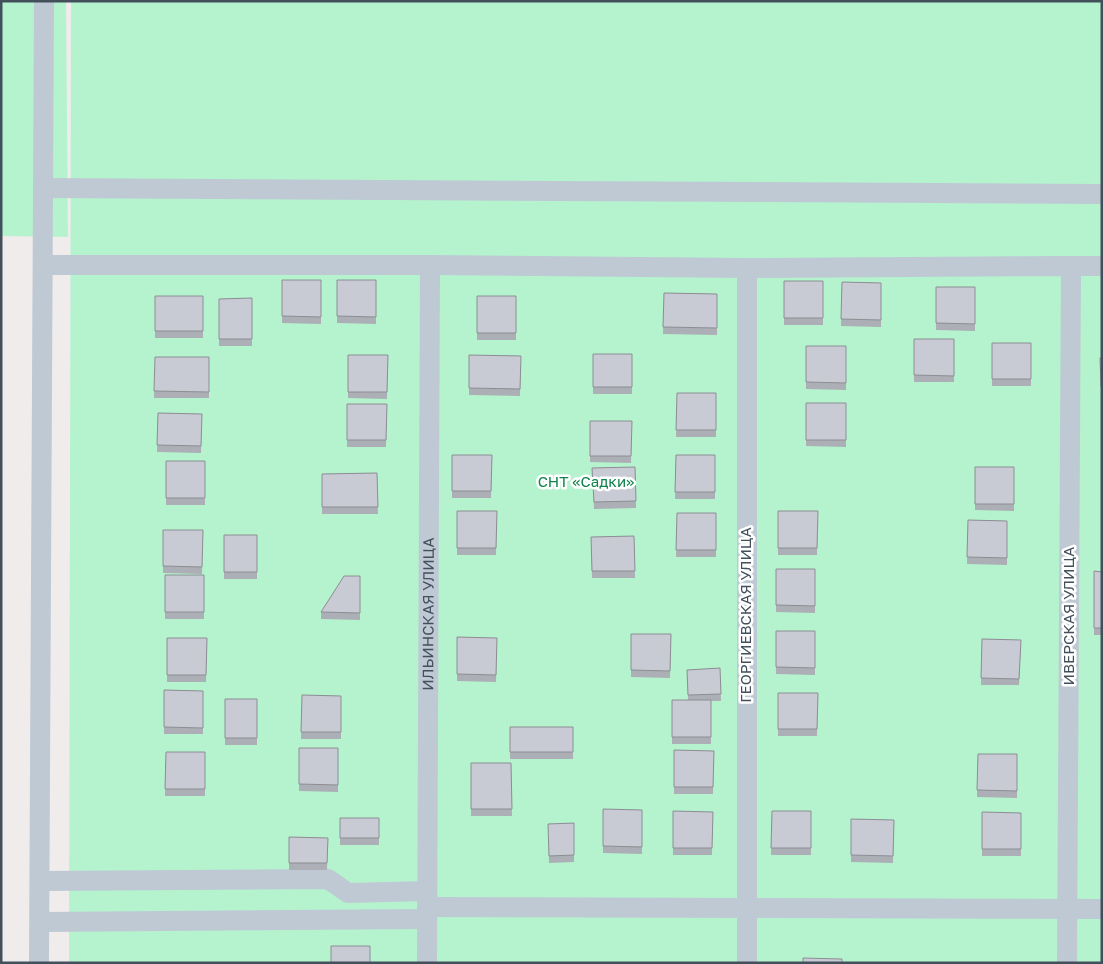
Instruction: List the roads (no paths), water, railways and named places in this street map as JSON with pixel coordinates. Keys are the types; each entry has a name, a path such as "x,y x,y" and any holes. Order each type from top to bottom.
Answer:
{"street":[{"path":"39,963 44,1"},
{"path":"44,188 1102,194"},
{"path":"43,265 430,265 747,268 1072,268 1102,266"},
{"name":"ИЛЬИНСКАЯ УЛИЦА","path":"426,963 430,265"},
{"name":"ГЕОРГИЕВСКАЯ УЛИЦА","path":"746,963 747,268"},
{"name":"ИВЕРСКАЯ УЛИЦА","path":"1067,963 1072,268"},
{"path":"40,881 328,880 348,893 427,905"},
{"path":"40,922 427,905 1102,909"}],"park label":[{"name":"СНТ «Садки»","path":"586,482"}]}
